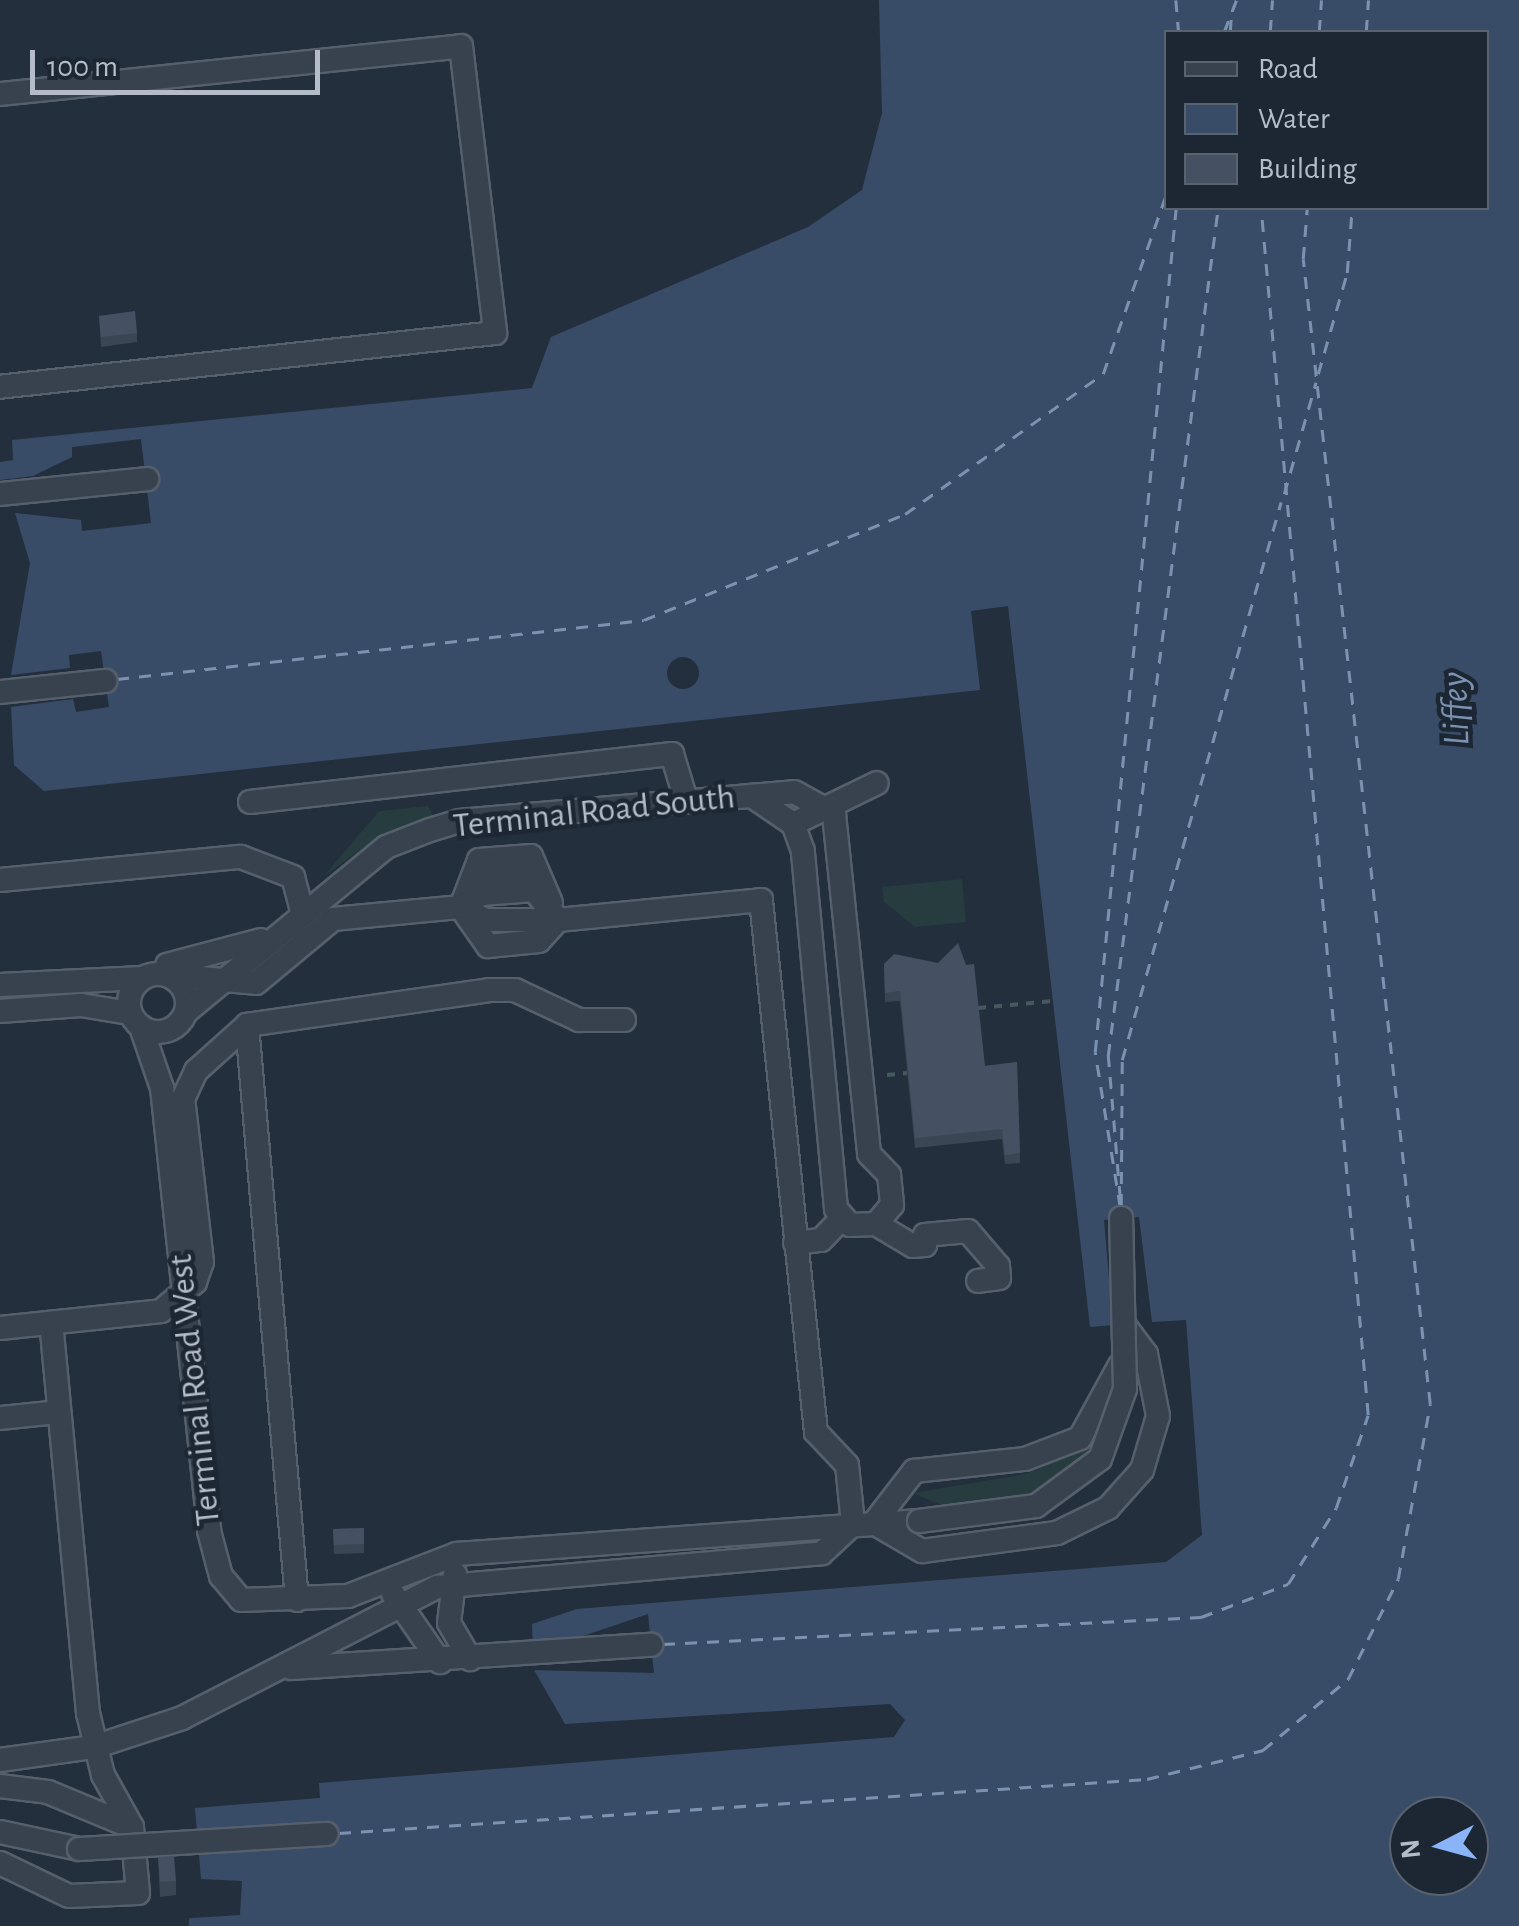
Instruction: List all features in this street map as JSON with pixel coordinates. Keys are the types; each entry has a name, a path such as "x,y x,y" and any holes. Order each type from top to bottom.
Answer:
{"street":[{"path":"0,94 462,46 495,333 0,387"},
{"path":"0,494 147,479"},
{"path":"2,692 105,681"},
{"path":"250,802 672,754 686,800"},
{"path":"795,1243 822,1240 840,1220 817,1005 792,824 828,810 877,783"},
{"name":"Terminal Road South","path":"136,1020 168,1031 220,982 386,848 459,821 794,792 828,810"},
{"name":"Terminal Road South","path":"752,796 792,824"},
{"path":"828,810 869,1154 889,1175 892,1206 876,1224"},
{"path":"0,880 242,857 294,877 295,921"},
{"path":"461,906 479,860 532,873"},
{"path":"461,906 488,946 539,941 547,918 532,873"},
{"path":"154,976 256,983 334,919 461,906 532,873"},
{"path":"532,873 547,918"},
{"path":"461,906 485,920 762,900 816,1432 847,1465 864,1523 922,1551 1057,1533 1108,1508 1142,1470 1158,1416 1146,1354 1126,1326"},
{"name":"Terminal Road South","path":"0,985 154,976 295,921"},
{"path":"154,976 186,993 187,1011"},
{"path":"0,1011 81,1005 136,1020 154,976"},
{"path":"0,1328 161,1311 186,1294 202,1262 183,1099 196,1070 246,1025 303,1014 515,990 579,1020 624,1020"},
{"path":"817,1005 853,1002"},
{"name":"Terminal Road West","path":"136,1020 162,1088 214,1554 241,1600 348,1596 385,1577 457,1554 919,1522 1036,1506 1100,1459 1124,1389 1122,1218 1126,1326"},
{"path":"246,1025 296,1600"},
{"path":"840,1220 876,1224 913,1246 925,1245 925,1235 968,1231 998,1266 999,1278 978,1280"},
{"path":"0,1863 82,1898 138,1893 132,1827 94,1746 51,1323"},
{"path":"0,1760 94,1746 291,1668 397,1604 454,1584 822,1553 864,1523 914,1471 1026,1459 1080,1438 1118,1381 1126,1326"},
{"path":"0,1418 60,1412"},
{"path":"457,1554 450,1622 470,1659"},
{"path":"385,1577 397,1604 440,1662"},
{"path":"291,1668 440,1662 651,1645"},
{"path":"0,1786 48,1792 132,1827"},
{"path":"0,1832 80,1849 327,1834"}],"path":[{"path":"978,1008 1053,1001"},
{"path":"887,1075 907,1072"}],"green space":[{"path":"428,806 435,819 374,840 324,876 379,811"},
{"path":"962,879 966,922 915,927 884,902 882,887"},
{"path":"1089,1448 1080,1466 1016,1500 948,1508 913,1493 1025,1474"}],"water":[{"name":"Liffey","path":"879,0 1519,0 1519,1926 67,1926 240,1915 242,1881 201,1879 195,1808 320,1798 319,1783 894,1737 905,1720 890,1704 565,1724 534,1670 532,1624 577,1609 1166,1562 1202,1535 1186,1320 1152,1322 1139,1217 1104,1220 1113,1325 1090,1327 1008,606 971,611 980,690 44,791 14,765 11,707 73,699 76,712 109,707 101,651 69,655 70,668 11,675 30,563 15,513 81,520 82,531 151,523 141,439 72,447 72,457 33,476 0,480 0,462 13,460 12,440 532,388 551,337 808,227 862,190 882,113"}],"pier":[{"path":"683,657 695,661 699,673 695,685 683,689 671,685 667,673 671,661"},
{"path":"648,1614 654,1673 529,1670 527,1641 583,1636"},
{"path":"189,1917 189,1926 67,1926 67,1924"}],"building":[{"path":"135,311 137,333 101,337 99,316"},
{"path":"958,943 966,965 974,964 985,1066 1017,1062 1020,1153 1005,1155 1002,1129 915,1138 900,991 885,993 884,964 894,954 938,963"},
{"path":"364,1528 364,1544 334,1545 333,1529"},
{"path":"174,1856 176,1881 160,1882 158,1857"}],"ferry route":[{"path":"1176,0 1179,30"},
{"path":"1225,30 1236,0"},
{"path":"1270,30 1272,0"},
{"path":"1319,30 1321,0"},
{"path":"1366,30 1368,0"},
{"path":"1230,30 1231,16"},
{"path":"117,679 644,620 905,514 1103,374 1164,201"},
{"path":"1120,1207 1095,1052 1176,210"},
{"path":"1120,1198 1108,1056 1218,210"},
{"path":"663,1644 1201,1617 1288,1584 1336,1508 1368,1415 1261,210"},
{"path":"339,1833 1147,1779 1263,1750 1348,1679 1398,1579 1430,1404 1303,259 1307,210"},
{"path":"1318,374 1347,273 1352,210"},
{"path":"1284,494 1316,382"},
{"path":"1121,1206 1122,1060 1281,502"}]}
